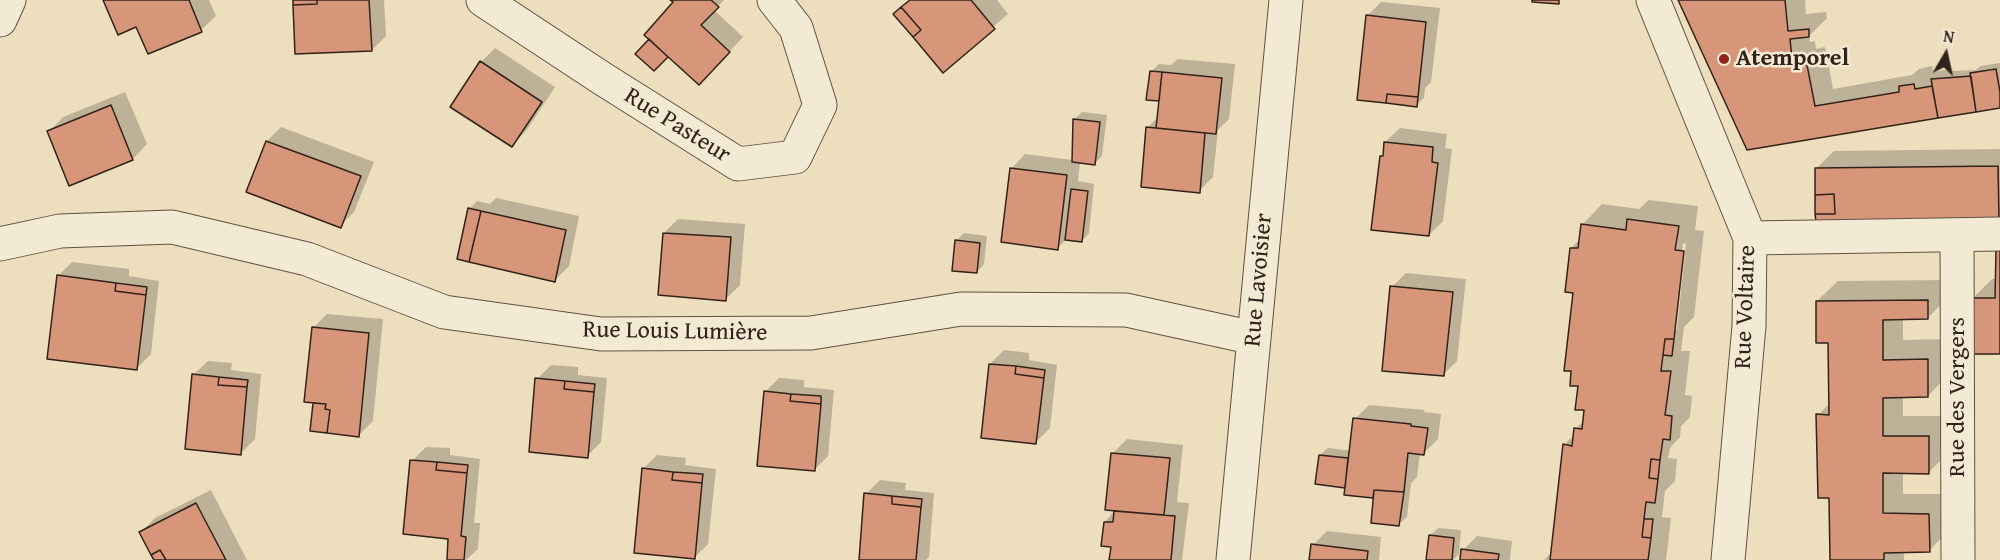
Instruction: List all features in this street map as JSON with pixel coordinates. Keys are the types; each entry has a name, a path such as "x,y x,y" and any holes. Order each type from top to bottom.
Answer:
{"street":[{"path":"0,20 9,0"},
{"name":"Rue Pasteur","path":"483,0 738,164 795,157 820,105 796,28 774,0"},
{"name":"Rue Lavoisier","path":"1233,560 1286,0"},
{"name":"Rue Voltaire","path":"1653,0 1750,238 1749,326 1728,560"},
{"name":"Rue Louis Lumière","path":"0,244 60,231 172,227 308,259 444,312 601,334 811,333 961,309 1126,310 1254,338"},
{"path":"1750,238 2000,234"},
{"name":"Rue des Vergers","path":"1957,235 1958,560"}],"building":[{"path":"103,0 189,0 202,32 148,54 136,27 118,35"},
{"path":"293,0 317,0 317,4 293,5"},
{"path":"317,0 369,0 372,51 295,54 293,5 317,4"},
{"path":"670,0 711,0 719,7 701,25 730,52 699,85 644,35 673,2"},
{"path":"910,0 971,0 995,29 943,73 913,37 921,30 901,7"},
{"path":"1532,0 1559,0 1559,4 1532,2"},
{"path":"1678,0 1785,0 1788,31 1809,29 1809,37 1790,39 1792,59 1798,58 1798,66 1807,65 1815,106 1899,92 1899,86 1914,84 1915,89 1932,86 1938,118 1747,150"},
{"path":"901,7 921,30 913,37 893,14"},
{"path":"1366,15 1426,22 1418,97 1387,94 1386,103 1357,100"},
{"path":"649,39 668,57 654,71 635,54"},
{"path":"480,61 542,102 512,147 450,107"},
{"path":"1996,69 2000,108 1976,112 1970,73"},
{"path":"1150,71 1162,72 1159,101 1146,100"},
{"path":"1162,72 1222,78 1216,134 1156,128"},
{"path":"1971,76 1976,112 1938,118 1931,79"},
{"path":"1387,94 1418,97 1417,107 1386,103"},
{"path":"111,105 133,160 69,186 47,131"},
{"path":"1073,119 1100,122 1095,165 1072,162"},
{"path":"1146,127 1205,133 1200,193 1141,187"},
{"path":"266,141 361,176 341,228 246,192"},
{"path":"1384,142 1433,147 1432,162 1438,163 1429,236 1371,230 1380,156 1383,156"},
{"path":"1998,166 1999,219 1816,222 1815,214 1835,214 1834,194 1815,195 1815,168"},
{"path":"1010,168 1067,175 1058,250 1001,242"},
{"path":"1071,189 1088,191 1082,242 1065,240"},
{"path":"1834,194 1835,214 1815,214 1815,195"},
{"path":"468,208 481,211 469,262 457,259"},
{"path":"481,211 566,230 555,282 469,262"},
{"path":"1627,219 1679,226 1675,250 1684,251 1674,339 1665,339 1661,371 1671,371 1665,415 1672,416 1670,440 1663,439 1660,460 1651,459 1649,478 1658,479 1655,503 1646,502 1642,537 1651,538 1648,560 1550,560 1563,444 1572,446 1574,428 1582,429 1584,410 1575,410 1578,386 1570,386 1571,371 1564,371 1573,293 1565,292 1570,248 1578,248 1581,224 1626,230"},
{"path":"663,233 731,237 726,301 658,295"},
{"path":"955,240 980,243 977,273 952,271"},
{"path":"1996,250 2000,250 2000,354 1971,354 1970,298 1995,298"},
{"path":"57,275 116,283 115,291 146,295 137,370 47,359"},
{"path":"116,283 147,287 146,295 115,291"},
{"path":"1390,286 1453,292 1444,376 1382,371"},
{"path":"1928,300 1928,319 1883,320 1883,360 1928,359 1928,397 1883,398 1883,436 1929,436 1929,474 1883,473 1883,513 1929,514 1930,552 1884,553 1884,560 1830,560 1829,498 1818,498 1816,414 1829,415 1828,343 1816,343 1816,301"},
{"path":"312,327 369,333 359,437 327,433 330,410 325,409 326,404 304,402"},
{"path":"1665,339 1674,339 1672,356 1663,355"},
{"path":"989,364 1016,366 1015,374 1044,378 1036,444 981,438"},
{"path":"1016,366 1045,370 1044,378 1015,374"},
{"path":"192,374 219,377 218,385 247,387 241,455 185,449"},
{"path":"219,377 248,380 247,387 218,385"},
{"path":"535,378 565,381 564,389 594,392 588,458 529,452"},
{"path":"565,381 595,384 594,392 564,389"},
{"path":"764,391 791,394 790,401 821,404 815,471 757,466"},
{"path":"791,394 821,396 821,404 790,401"},
{"path":"313,403 326,404 325,409 330,410 327,433 310,431"},
{"path":"1353,418 1428,428 1424,455 1408,453 1404,492 1374,490 1373,498 1344,495"},
{"path":"1111,453 1170,458 1164,515 1105,510"},
{"path":"1319,455 1348,458 1345,488 1315,484"},
{"path":"1651,459 1660,460 1658,479 1649,478"},
{"path":"410,460 437,462 436,470 467,473 461,536 466,537 464,560 447,560 448,539 403,534"},
{"path":"437,462 468,465 467,473 436,470"},
{"path":"642,468 673,472 672,480 702,483 695,559 634,553"},
{"path":"673,472 703,474 702,483 672,480"},
{"path":"1374,490 1404,492 1399,526 1371,523"},
{"path":"864,493 892,496 892,504 921,507 916,560 859,560"},
{"path":"892,496 922,499 921,507 892,504"},
{"path":"196,503 226,560 166,560 160,550 151,555 139,532"},
{"path":"1114,511 1175,516 1171,560 1109,560 1111,547 1101,546 1104,522 1113,522"},
{"path":"1644,519 1653,519 1651,538 1642,537"},
{"path":"1429,535 1454,538 1452,560 1426,560"},
{"path":"1311,544 1368,551 1367,560 1309,560"},
{"path":"1461,549 1499,554 1498,560 1460,560"},
{"path":"160,550 166,560 154,560 151,555"}],"place":[{"name":"Atemporel","path":"1724,59"}]}
